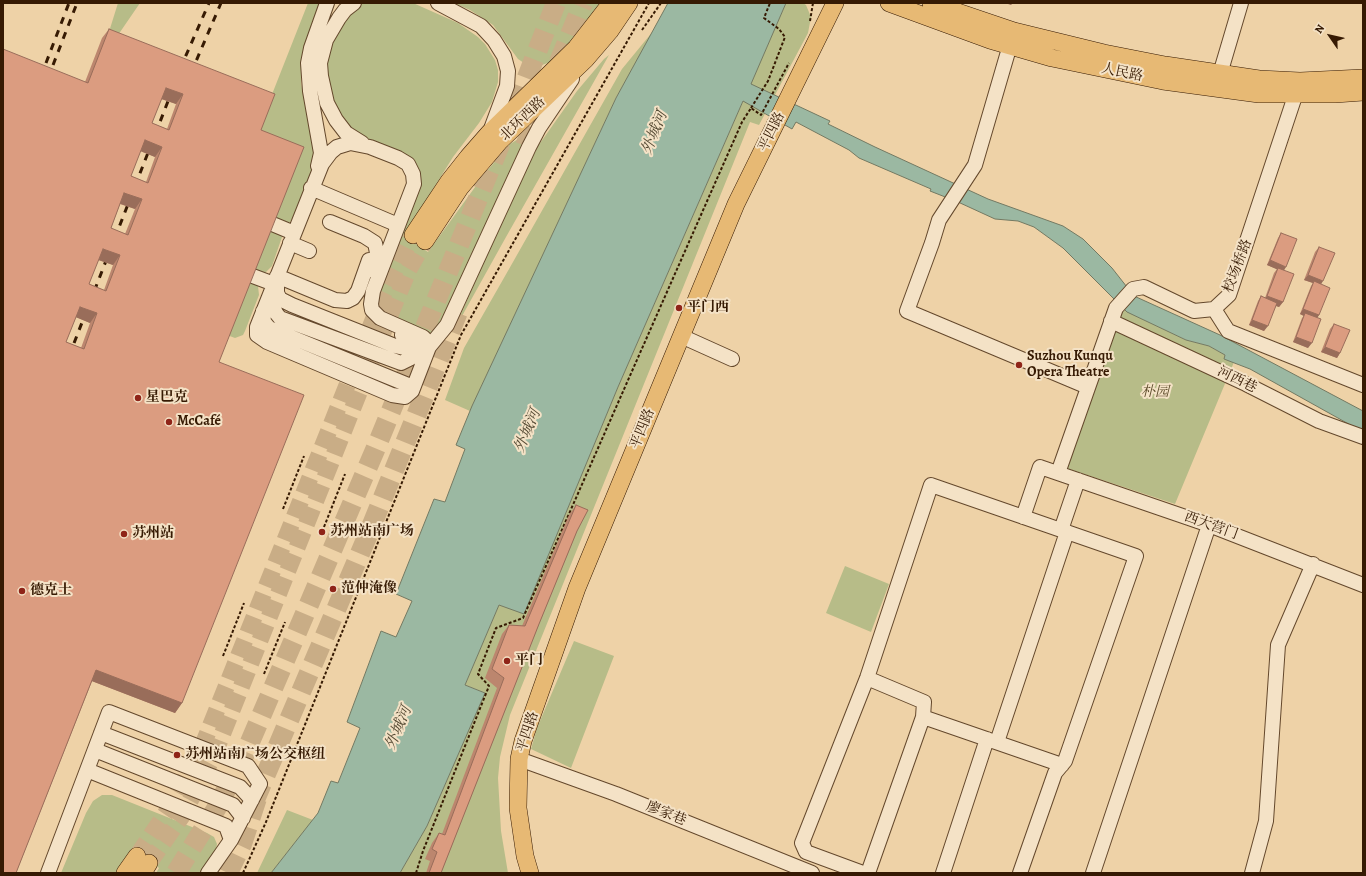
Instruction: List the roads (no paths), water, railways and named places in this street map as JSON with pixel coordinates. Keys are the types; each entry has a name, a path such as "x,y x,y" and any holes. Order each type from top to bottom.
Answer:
{"main road":[{"name":"北环西路","path":"611,3 576,48 489,133 449,180 419,238 500,141 583,62 610,31 629,3"},
{"name":"平四路","path":"530,873 525,856 518,808 519,759 523,741 577,588 736,204 835,3"},
{"name":"人民路","path":"889,3 981,36 1052,58 1162,81 1258,94 1363,78"},
{"name":"人民路","path":"931,3 993,25 1043,39 1104,53 1298,88 1363,92"},
{"path":"125,873 143,864"}],"street":[{"path":"312,186 321,153 310,91 308,63 310,48 327,3"},
{"path":"354,3 342,14 326,40 320,63 321,76 327,103 338,124 351,137 408,164 413,174 414,184 373,291 371,304 372,310 380,318 419,343"},
{"path":"438,3 481,26 494,40 504,56 508,71 507,86 501,107 489,133"},
{"path":"1220,74 1241,3"},
{"path":"1010,45 975,165 939,220 907,311 1088,388"},
{"path":"275,280 277,293 284,302 395,346 404,348 419,343 447,326 506,195 539,128 583,62"},
{"name":"校场桥路","path":"1058,473 1116,308 1133,289 1144,287 1194,311 1214,309 1229,295 1298,88"},
{"path":"370,147 350,143 337,147 326,158 312,186 275,280 256,330 257,335 262,340 395,396 405,397 410,393 413,387 419,343"},
{"path":"312,186 398,225"},
{"path":"270,224 309,251"},
{"path":"250,275 275,280 342,302 353,298 363,279 371,251 368,243 361,238 329,224 364,236 375,243 377,253 362,300 366,317 372,322 419,343"},
{"path":"1214,309 1228,331 1363,385"},
{"name":"河西巷","path":"1111,321 1246,384 1318,421 1363,436"},
{"path":"681,336 732,359"},
{"name":"西大营门","path":"1023,517 1040,467 1209,525 1313,564 1363,585"},
{"path":"943,873 992,740 1064,531 1078,480"},
{"path":"863,873 806,852 802,843 867,678 931,485 1136,556 1065,761 1056,773 1020,873"},
{"path":"1093,873 1209,525"},
{"path":"1252,873 1266,821 1278,645 1313,564"},
{"path":"867,678 924,702 923,717 868,873"},
{"path":"48,873 109,712 248,766 260,784 231,840 208,873"},
{"path":"923,717 1062,764"},
{"path":"101,733 240,786 252,800"},
{"path":"95,750 233,805 243,818"},
{"name":"廖家巷","path":"519,759 616,794 812,873"},
{"path":"87,770 226,826 231,840"}],"water":[{"name":"外城河","path":"668,3 786,3 751,84 830,121 828,124 875,147 988,199 1063,226 1083,239 1112,268 1134,296 1220,335 1363,411 1363,432 1250,369 1224,359 1225,355 1209,346 1186,340 1127,312 1063,248 1034,227 1018,221 995,219 930,191 931,189 859,158 849,150 796,122 792,129 743,101 618,387 524,614 499,605 465,685 485,693 427,826 400,873 271,873 318,813 331,781 338,783 360,728 347,722 381,631 396,637 412,601 396,594 434,499 445,502 465,449 456,445 472,406 616,98"}],"tunnel":[{"path":"176,873 216,809 244,756 375,450 515,108 556,3"},
{"path":"525,146 583,3"},
{"path":"137,856 168,810 202,747 384,293 413,235"},
{"path":"149,863 182,816 214,755 396,300 409,269 425,241"},
{"path":"254,802 367,537 460,307"},
{"path":"228,873 242,844 258,795"}],"railway":[{"path":"41,76 69,3"},
{"path":"48,78 77,3"},
{"path":"180,69 209,3"},
{"path":"191,73 221,3"},
{"path":"69,356 172,91"}],"place":[{"name":"平门西","path":"679,308"},
{"name":"Suzhou Kunqu Opera Theatre","path":"1019,365"},
{"name":"星巴克","path":"138,398"},
{"name":"McCafé","path":"169,422"},
{"name":"苏州站南广场","path":"322,532"},
{"name":"苏州站","path":"124,534"},
{"name":"范仲淹像","path":"333,589"},
{"name":"德克士","path":"22,591"},
{"name":"平门","path":"507,661"},
{"name":"苏州站南广场公交枢纽","path":"177,755"}],"park label":[{"name":"朴园","path":"1155,393"}]}
